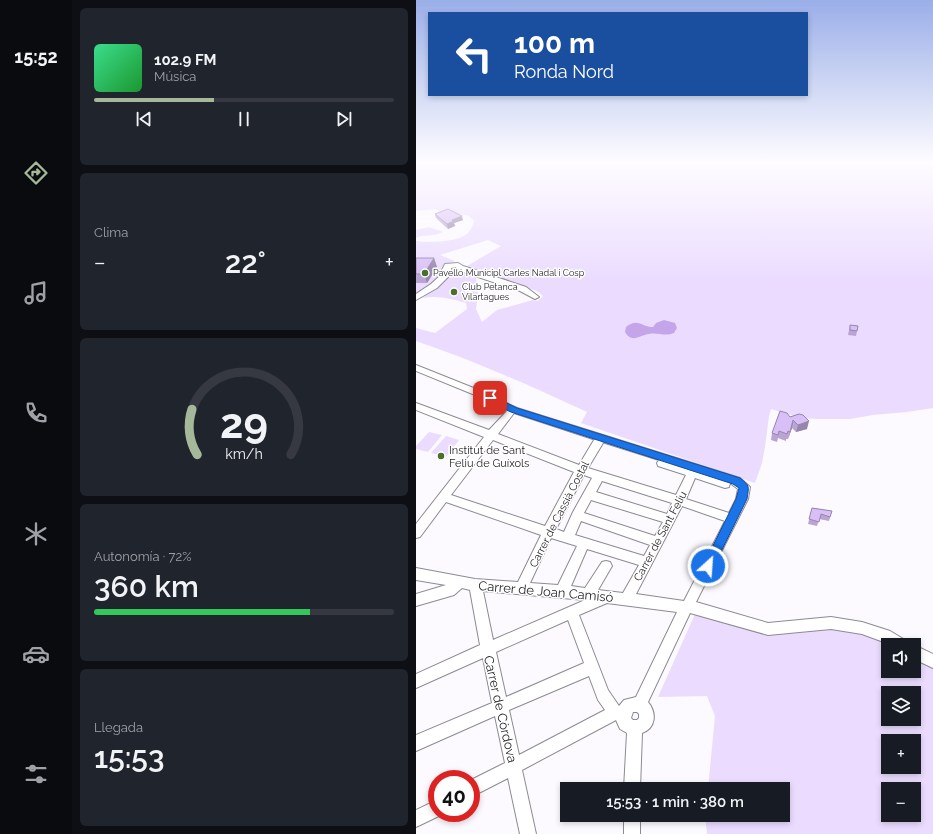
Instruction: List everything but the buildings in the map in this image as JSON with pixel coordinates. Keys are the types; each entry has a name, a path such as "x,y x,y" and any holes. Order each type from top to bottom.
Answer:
{"street":[{"path":"416,298 434,286 448,272 457,271 460,268 523,289 535,297"},
{"path":"416,368 478,393 514,410 736,481 743,490 742,499 676,627 640,704"},
{"path":"416,374 509,414 743,490"},
{"path":"416,406 580,470 680,500 732,519"},
{"path":"416,533 490,436 509,414"},
{"name":"Carrer de Cassià Costal","path":"522,587 580,470 598,443"},
{"name":"Carrer de Sant Feliu","path":"627,598 648,562 692,474"},
{"path":"568,538 577,515 599,476"},
{"path":"588,494 670,520"},
{"path":"443,497 548,532 648,562"},
{"path":"577,515 658,542"},
{"path":"562,591 584,543"},
{"path":"588,594 606,566"},
{"name":"Carrer de Joan Camisó","path":"416,574 475,584 522,587 605,597 627,598 687,607 768,629 830,623 862,628 888,638"},
{"path":"416,600 449,591 460,582"},
{"name":"Carrer de Còrdova","path":"475,584 487,649 528,834"},
{"path":"416,681 605,597"},
{"path":"571,611 603,695 627,724 636,728"},
{"path":"921,655 933,661"},
{"path":"416,743 592,667"},
{"path":"480,784 619,714 631,705 640,704"},
{"path":"636,728 643,724 647,718 646,710 640,704"},
{"path":"632,782 636,728"},
{"path":"416,819 428,813"},
{"path":"632,822 632,834"}],"shaded area":[{"path":"416,202 933,202 933,408 850,419 801,418 771,409 762,463 755,483 581,423 587,412 503,374 416,341 416,328 435,333 467,309 466,303 456,300 439,297 423,298 448,276 462,272 476,278 478,294 476,309 482,322 497,310 533,300 538,301 543,296 537,291 493,277 467,266 501,246 488,240 440,255 455,261 441,268 442,273 433,283 416,295 416,241 436,242 464,236 472,227 474,221 469,216 455,213 443,213 435,209 416,211"},
{"path":"429,227 443,232 440,234 416,238 416,230"},
{"path":"664,320 675,323 677,328 674,333 668,335 652,334 630,338 625,332 626,327 630,324 637,323 653,327 656,323"},
{"path":"429,432 442,435 428,452 416,449 416,446"},
{"path":"446,436 459,440 446,457 431,453"},
{"path":"695,614 743,626 826,626 867,633 881,641 881,678 921,678 921,660 933,665 933,834 707,834 706,822 790,822 790,782 709,782 715,716 707,696 658,697"}],"place":[{"name":"Pavelló Municipl Carles Nadal i Cosp","path":"425,273"},
{"name":"Club Petanca Vilartagues","path":"454,292"},
{"name":"Institut de Sant Feliu de Guíxols","path":"441,456"}],"route":[{"path":"490,398 514,410 695,467 736,481 744,487 742,499 708,566"}]}
